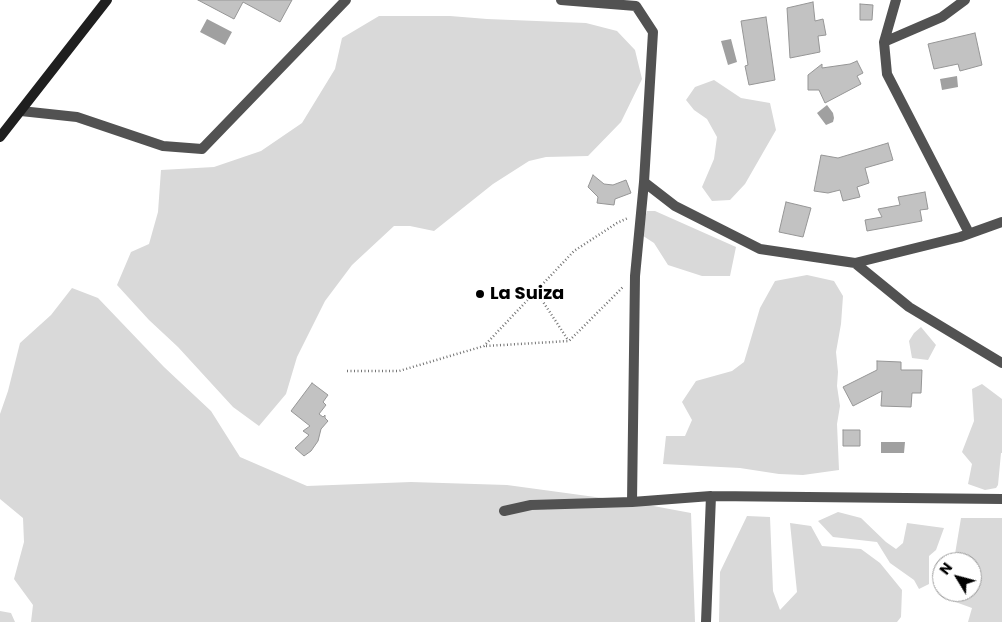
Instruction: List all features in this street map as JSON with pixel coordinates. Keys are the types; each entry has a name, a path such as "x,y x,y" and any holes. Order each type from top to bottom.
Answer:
{"main road":[{"path":"0,137 107,0"}],"street":[{"path":"21,110 76,117 163,146 202,149 346,0"},
{"path":"561,0 639,3 653,32 644,182 635,276 632,502"},
{"path":"896,0 884,42 887,74 969,233"},
{"path":"884,42 942,17 965,0"},
{"path":"644,182 675,206 760,249 855,263 969,233 1002,222"},
{"path":"855,263 909,307 1002,363"},
{"path":"706,622 711,496"},
{"path":"504,511 531,505 632,502 711,496 1002,499"}],"path":[{"path":"484,346 574,251 617,223 641,212"},
{"path":"347,371 399,371 484,346 568,341 635,276"},
{"path":"536,291 568,341"}],"shaded area":[{"path":"379,16 450,16 586,23 617,31 635,50 642,79 621,122 588,156 546,157 529,161 493,184 434,231 410,226 394,226 352,265 325,301 297,357 286,394 259,426 233,407 117,285 131,252 149,244 158,212 161,170 214,167 261,151 302,123 335,69 342,38"},
{"path":"207,19 232,32 225,45 200,32"},
{"path":"731,39 737,62 728,65 721,41"},
{"path":"957,76 958,87 942,90 940,79"},
{"path":"714,80 741,98 770,103 776,130 745,184 730,200 712,201 702,187 714,159 717,137 707,119 694,110 686,100 695,87"},
{"path":"827,105 834,118 833,122 826,125 817,113"},
{"path":"647,211 655,211 736,247 730,276 702,276 668,265 654,243 637,232 644,221"},
{"path":"807,275 834,281 843,296 836,352 837,386 840,406 837,424 839,470 803,475 779,474 740,468 663,464 666,436 685,436 692,420 682,402 696,381 732,371 744,362 760,308 775,281"},
{"path":"72,288 98,298 164,367 211,411 240,457 307,486 411,482 507,485 632,502 691,513 695,622 31,622 33,605 14,579 24,542 23,518 0,499 0,414 20,343 51,315"},
{"path":"921,327 936,345 928,360 912,358 909,341"},
{"path":"982,384 1002,399 1002,453 998,485 996,488 985,490 968,484 972,464 962,452 974,421 972,389"},
{"path":"881,442 905,442 904,453 881,453"},
{"path":"838,512 861,518 896,549 903,543 907,523 944,528 936,550 929,556 929,584 919,589 914,580 890,563 877,542 833,537 818,521"},
{"path":"747,516 770,517 773,591 780,610 797,592 790,523 811,526 822,546 861,549 880,563 902,590 901,617 897,622 719,622 720,572"},
{"path":"961,518 1002,518 1002,622 968,622 972,608 955,602 982,602 982,552 955,552"},
{"path":"0,611 11,613 15,622 0,622"}],"building":[{"path":"198,0 292,0 280,22 243,2 234,19"},
{"path":"813,2 815,21 823,19 826,35 818,36 820,52 790,58 787,8"},
{"path":"860,4 873,5 872,20 860,20"},
{"path":"766,17 775,80 749,85 745,66 748,65 741,21"},
{"path":"975,33 982,65 960,71 958,64 934,69 928,44"},
{"path":"857,61 863,73 857,76 861,84 825,103 819,90 808,90 808,75 822,64 822,68 850,64"},
{"path":"888,143 893,160 865,168 869,183 857,187 860,197 843,201 840,190 828,193 814,191 821,155 838,158"},
{"path":"593,175 604,184 613,185 626,180 631,193 615,199 614,205 597,203 598,197 588,187"},
{"path":"925,192 928,209 920,210 922,221 867,231 865,220 882,217 878,209 900,205 898,197"},
{"path":"786,202 811,208 803,237 779,232"},
{"path":"877,361 901,362 901,370 922,370 921,393 912,393 911,407 881,406 882,391 853,406 843,387 877,370"},
{"path":"312,383 328,395 323,402 326,405 319,414 323,417 325,415 328,421 321,429 318,441 311,451 304,456 295,448 309,435 303,431 310,426 291,411"},
{"path":"843,430 860,430 860,446 843,446"}],"place":[{"name":"La Suiza","path":"480,294"}]}
